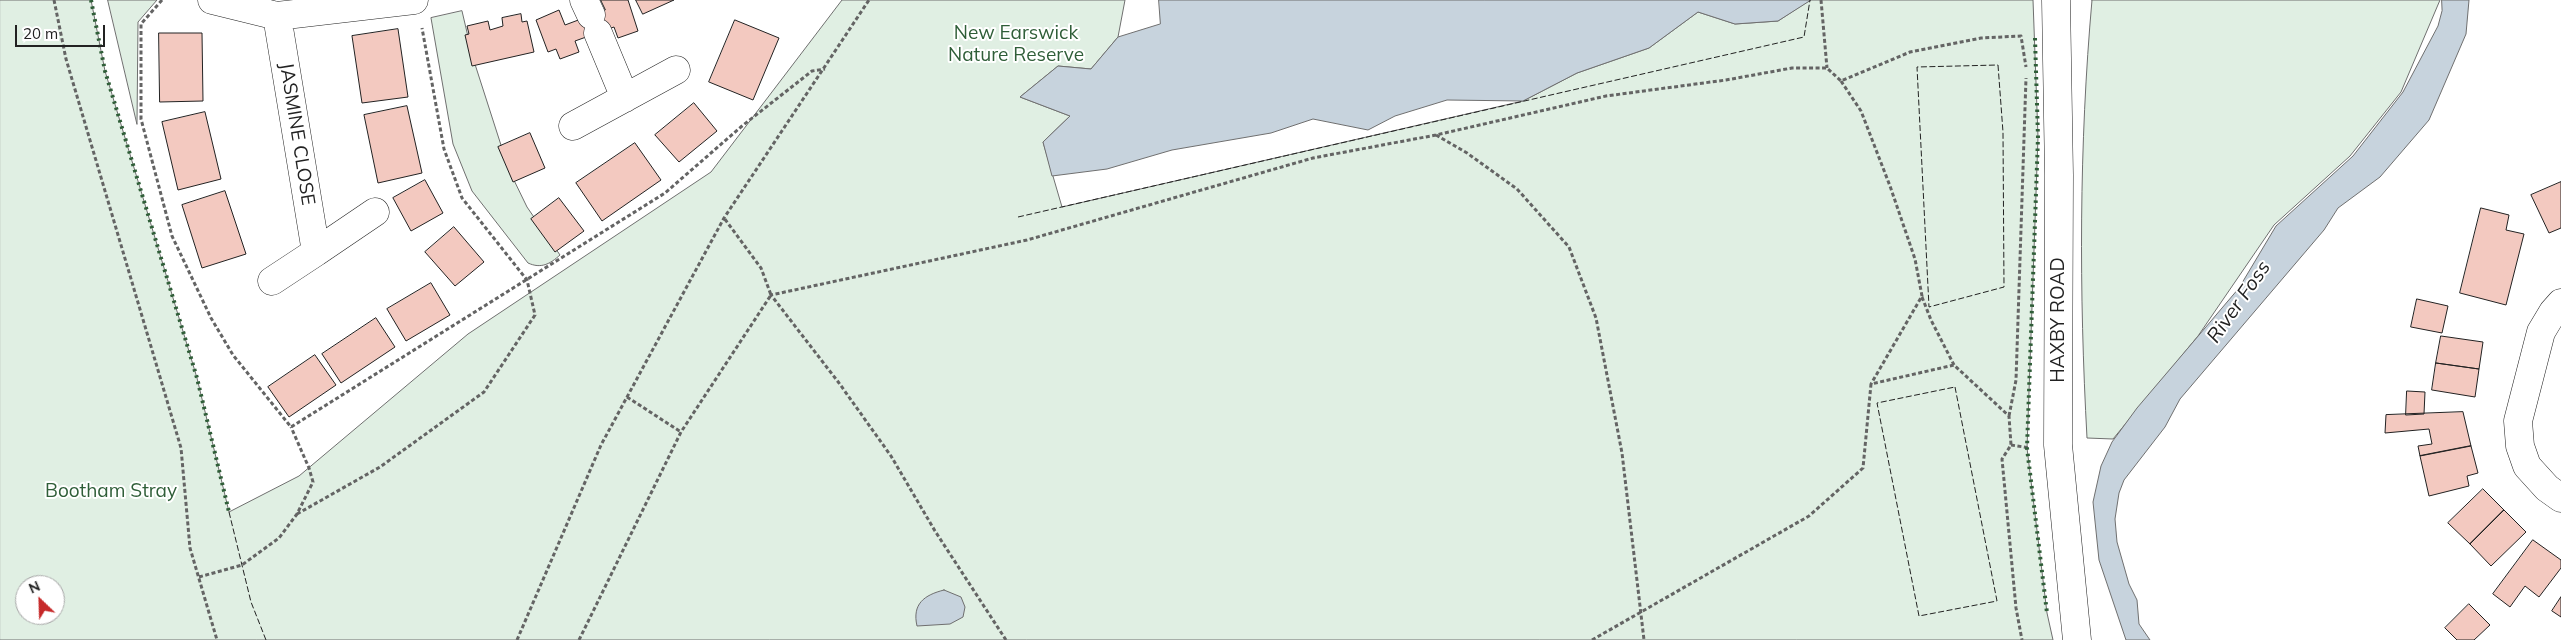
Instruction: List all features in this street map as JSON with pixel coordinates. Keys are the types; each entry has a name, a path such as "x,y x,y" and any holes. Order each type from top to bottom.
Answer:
{"street":[{"path":"212,0 278,16 417,9"},
{"name":"HAXBY ROAD","path":"2056,0 2059,175 2058,444 2077,640"},
{"name":"JASMINE CLOSE","path":"278,16 316,252"},
{"path":"591,16 625,98"},
{"path":"573,126 676,70"},
{"path":"272,281 375,212"},
{"path":"2561,303 2541,332 2518,421 2520,446 2527,466 2547,488 2561,498"}],"path":[{"path":"54,0 66,60 181,448 190,548 217,640"},
{"path":"517,640 601,445 724,218 825,69 869,0"},
{"path":"1821,0 1827,68 1841,81 1861,111 1890,186 1915,259 1922,296 1931,320 1954,365 2009,416"},
{"path":"297,514 380,467 484,392 535,316 527,280 462,198 444,149 417,9"},
{"path":"1841,81 1910,52 1981,38 2021,36 2026,68 2016,380 2009,416 2011,446 2002,459 2016,608 2022,640"},
{"path":"579,640 681,432 771,295 1027,240 1313,158 1436,135 1606,96 1726,80 1792,68 1827,68"},
{"path":"527,280 665,193 742,126 812,71 825,69"},
{"path":"1436,135 1467,153 1517,189 1568,247 1596,318 1622,453 1644,640"},
{"path":"724,218 761,268 771,295 839,383 891,456 935,531 1006,640"},
{"path":"1592,640 1809,516 1863,468 1871,384 1922,296"},
{"path":"1871,384 1954,365"},
{"path":"627,397 681,432"},
{"path":"199,577 242,565 279,538 297,514 313,482 309,468 290,427"}],"green space":[{"path":"0,0 91,0 105,71 197,378 229,512 299,476 468,334 711,172 842,0 1125,0 1118,37 1091,69 1058,66 1020,97 1070,116 1043,142 1062,207 1523,101 1577,73 1649,48 1698,12 1735,24 1778,21 1810,0 2033,0 2038,137 2027,448 2047,613 2053,640 0,640"},
{"path":"108,0 157,0 138,22 137,124"},
{"path":"2092,0 2440,0 2401,92 2350,156 2274,225 2198,336 2113,439 2087,438 2084,383 2082,274 2083,164"},
{"path":"462,11 473,58 509,170 527,207 560,255 545,265 537,266 528,263 472,191 453,144 431,18"}],"water":[{"path":"1159,0 1811,0 1778,21 1735,24 1698,12 1649,48 1577,73 1523,101 1447,100 1395,116 1368,130 1313,119 1271,133 1172,150 1107,169 1052,176 1043,142 1070,116 1020,97 1058,66 1091,69 1118,37 1160,24"},
{"name":"River Foss","path":"2442,0 2469,0 2466,34 2429,120 2380,177 2338,208 2324,230 2180,399 2165,427 2124,480 2119,493 2115,519 2117,542 2129,584 2137,600 2139,624 2150,640 2126,640 2099,560 2093,502 2101,466 2112,442 2137,408 2239,288 2276,226 2353,156 2403,92 2438,26 2442,11"},
{"path":"944,590 961,597 965,607 963,617 950,624 917,626 916,612 921,602 925,598"}],"building":[{"path":"601,0 628,0 638,31 618,38 614,27 575,41 579,52 560,59 556,49 548,52 536,20 559,10 565,25 605,10"},
{"path":"636,0 674,0 643,14"},
{"path":"521,14 522,22 527,21 534,52 472,66 465,35 469,34 467,26 488,21 490,30 503,26 502,18"},
{"path":"735,20 779,38 753,100 709,82"},
{"path":"398,29 408,97 362,103 352,36"},
{"path":"159,33 202,33 203,101 160,102"},
{"path":"694,103 717,131 679,162 655,135"},
{"path":"407,106 422,173 378,183 364,115"},
{"path":"205,112 221,179 178,190 162,122"},
{"path":"530,133 545,168 513,182 498,147"},
{"path":"635,143 661,180 602,221 576,183"},
{"path":"425,180 443,213 411,231 393,198"},
{"path":"2561,182 2561,228 2549,233 2531,195"},
{"path":"225,191 246,254 202,268 182,205"},
{"path":"559,198 584,231 555,252 531,219"},
{"path":"2481,208 2509,215 2506,230 2524,234 2506,305 2460,293"},
{"path":"454,227 484,262 455,286 425,252"},
{"path":"431,283 450,315 406,341 387,309"},
{"path":"2417,299 2448,306 2442,333 2411,327"},
{"path":"376,318 395,347 341,383 322,354"},
{"path":"2441,336 2483,342 2479,369 2436,363"},
{"path":"315,355 336,385 289,417 268,387"},
{"path":"2436,363 2479,369 2475,397 2432,390"},
{"path":"2407,391 2425,392 2424,414 2406,415"},
{"path":"2463,412 2471,446 2420,456 2418,446 2432,444 2429,429 2385,433 2386,415"},
{"path":"2471,446 2478,473 2467,476 2469,486 2429,496 2420,456"},
{"path":"2483,489 2504,510 2470,544 2448,523"},
{"path":"2504,510 2526,532 2491,566 2470,544"},
{"path":"2533,540 2561,560 2561,568 2539,597 2525,586 2510,607 2493,594"},
{"path":"2561,597 2561,617 2552,611"},
{"path":"2469,604 2490,625 2474,640 2457,640 2445,628"}],"hedge":[{"path":"91,0 105,71 197,378 229,512"},
{"path":"2035,38 2038,137 2027,448 2047,613"}],"fence":[{"path":"1018,217 1804,37 1810,0"},
{"path":"1998,65 2003,132 2004,287 1929,307 1917,67 1998,65"},
{"path":"1955,387 1997,601 1919,616 1877,403 1955,387"},
{"path":"229,512 251,602 266,640"}],"park label":[{"name":"New Earswick Nature Reserve","path":"1016,44"},
{"name":"Bootham Stray","path":"111,491"}]}
